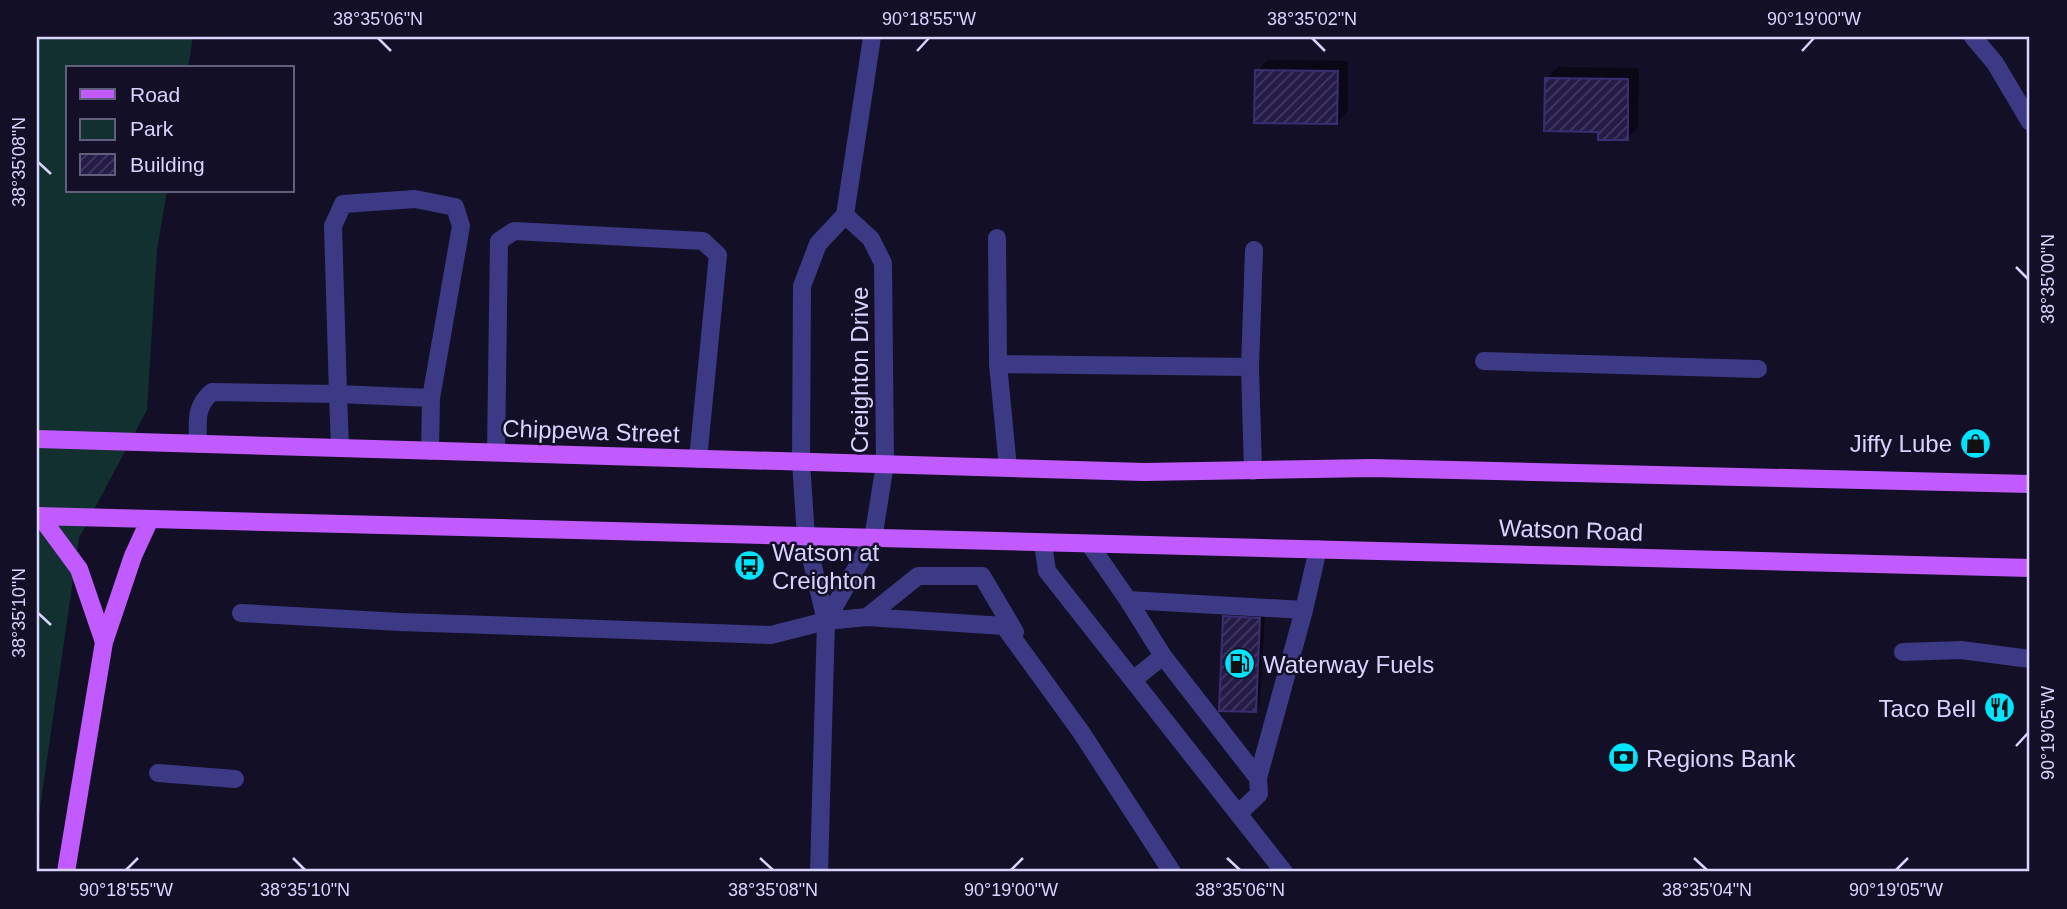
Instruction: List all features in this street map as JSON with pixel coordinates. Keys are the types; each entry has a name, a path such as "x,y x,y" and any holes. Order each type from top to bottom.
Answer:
{"main road":[{"name":"Chippewa Street","path":"37,439 1144,472 1253,471"},
{"path":"1253,471 1385,468 2030,484"},
{"path":"38,516 1090,545"},
{"path":"38,516 79,569 104,642"},
{"path":"66,872 104,642 150,519"},
{"name":"Watson Road","path":"1090,545 2030,568"}],"street":[{"path":"820,872 826,621 806,537 801,462 802,286 818,244 845,215 872,37"},
{"path":"1973,37 1995,63 2030,122"},
{"path":"340,448 333,226 343,205 415,199 455,207 461,226 431,398 430,451"},
{"name":"Creighton Drive","path":"845,215 871,239 883,263 885,464 873,539"},
{"path":"496,453 499,241 514,232 703,241 718,255 698,459"},
{"path":"997,238 998,364 1008,468"},
{"path":"1253,471 1250,367 1254,250"},
{"path":"1484,361 1758,369"},
{"path":"998,364 1250,367"},
{"path":"198,444 197,411 202,400 212,392 431,398"},
{"path":"826,621 873,539"},
{"path":"1043,543 1047,571 1284,872"},
{"path":"1090,545 1163,656 1258,778"},
{"path":"1239,813 1259,794 1258,778 1318,549"},
{"path":"867,617 918,576 982,576 1052,692"},
{"path":"1128,600 1304,610"},
{"path":"241,612 400,622 771,635 826,621 867,617 1004,626 1081,732 1167,865"},
{"path":"1903,652 1961,650 2030,659"},
{"path":"1133,680 1163,656"},
{"path":"158,773 235,779"}],"green space":[{"path":"37,37 193,37 188,66 66,66 66,192 167,192 157,250 147,410 79,538 37,829"}],"building":[{"path":"1255,70 1338,71 1337,124 1254,123"},
{"path":"1545,78 1628,79 1628,140 1598,140 1598,132 1544,131"},
{"name":"Waterway Fuels","path":"1223,616 1260,618 1256,712 1219,711"}],"place":[{"name":"Jiffy Lube","path":"1975,443"},
{"name":"Watson at Creighton","path":"749,566"},
{"name":"Waterway Fuels","path":"1240,664"},
{"name":"Taco Bell","path":"1999,708"},
{"name":"Regions Bank","path":"1623,758"}]}
